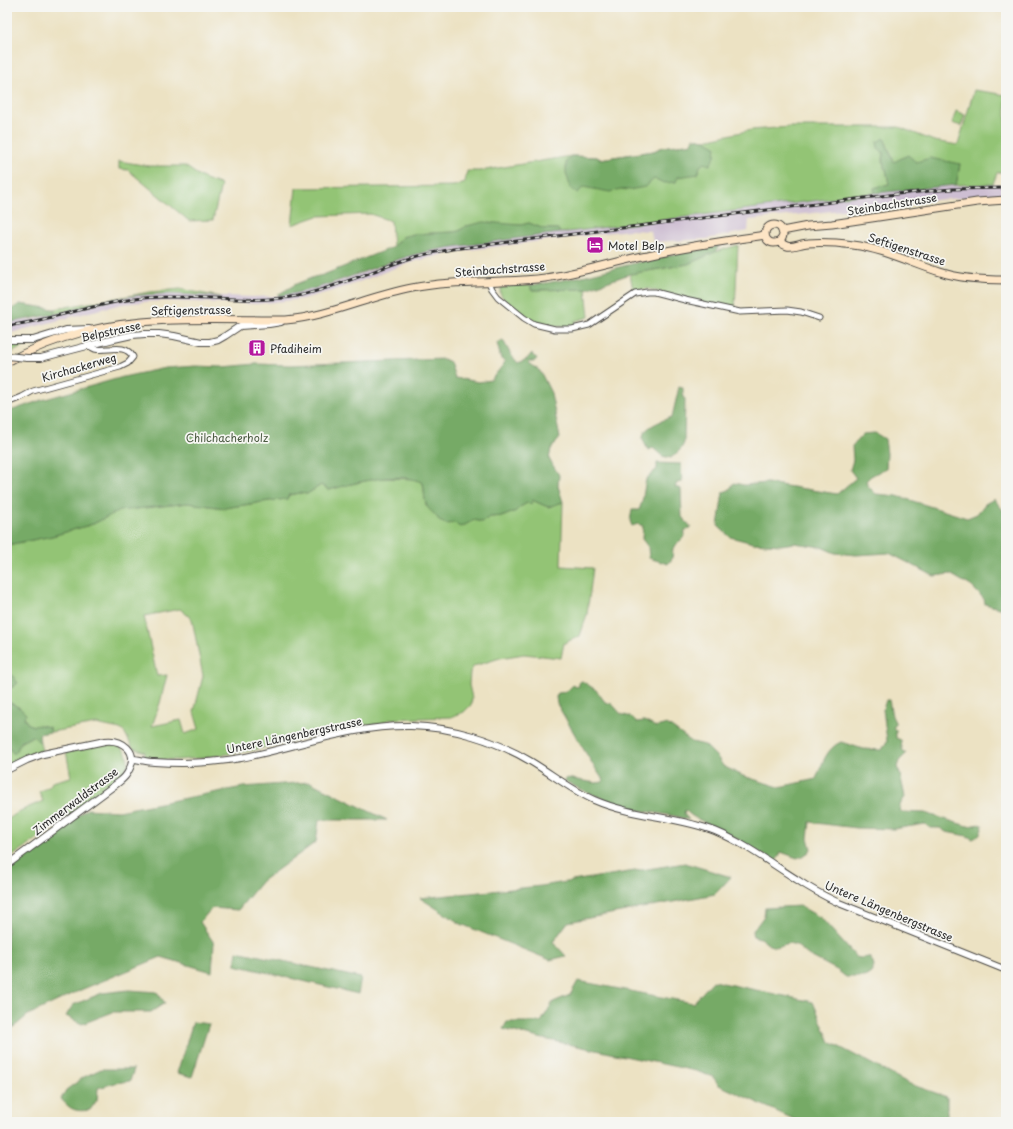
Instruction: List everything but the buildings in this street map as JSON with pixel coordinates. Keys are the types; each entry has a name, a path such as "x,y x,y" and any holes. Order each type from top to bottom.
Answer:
{"main road":[{"name":"Steinbachstrasse","path":"286,320 319,314 412,288 452,283 546,278 676,249 765,235 766,229 770,226 779,227 782,231 977,202 1006,200"},
{"path":"765,235 768,242 774,244 779,242 782,237 782,231"},
{"name":"Seftigenstrasse","path":"779,242 786,246 817,242 833,242 854,245 880,250 953,276 1006,280"},
{"name":"Seftigenstrasse","path":"7,362 57,340 116,325 185,320 286,320"}],"street":[{"path":"489,282 498,297 524,318 541,327 555,329 572,329 589,325 635,294 647,292 654,292 740,312 787,310 801,312 819,318"},
{"name":"Belpstrasse","path":"7,356 41,358 132,335 145,334 159,334 201,342 210,342 218,340 240,326 269,324 286,320"},
{"name":"Belpstrasse","path":"7,340 33,340 66,330 96,329"},
{"name":"Kirchackerweg","path":"7,403 33,391 120,368 128,363 133,357 131,353 122,348 96,349 89,346"},
{"name":"Untere Längenbergstrasse","path":"132,759 146,762 166,763 216,761 245,757 333,735 386,727 413,726 441,729 463,734 498,745 541,768 576,791 602,803 631,812 692,823 721,834 752,850 797,880 839,903 1006,970"},
{"path":"7,770 43,754 105,741 115,741 124,744 132,759"},
{"name":"Zimmerwaldstrasse","path":"7,865 119,782 130,770 132,759"}],"shaded area":[{"path":"1006,184 1006,197 976,197 935,200 749,220 748,231 706,239 653,242 651,231 629,230 453,252 416,261 351,285 302,299 257,304 164,301 122,304 7,334 7,323 36,319 132,296 166,294 253,297 278,296 302,292 332,284 410,256 452,247 875,193"}],"green space":[{"path":"974,90 1006,95 1006,170 997,173 993,184 956,185 960,164 894,162 884,138 883,161 889,184 874,188 875,193 560,233 557,229 544,229 529,223 521,225 466,226 459,231 414,234 402,237 393,247 391,221 370,214 318,216 292,225 296,188 454,186 465,182 467,171 480,171 571,156 597,157 600,159 654,151 668,146 692,143 693,138 705,140 751,130 790,127 899,127 934,141 958,145"},
{"path":"956,111 965,115 961,126 952,123"},
{"path":"693,138 705,140 716,146 715,157 710,165 704,163 700,166 698,174 678,177 676,182 665,183 654,179 645,187 629,190 620,189 610,192 583,187 578,193 571,189 566,173 566,162 571,156 597,157 600,159 654,151 668,146 692,143"},
{"path":"884,138 894,162 908,155 916,162 930,158 960,164 956,185 875,193 874,188 889,184 886,169 884,168 883,152 878,148 877,142"},
{"path":"119,161 149,166 185,166 201,177 221,185 213,220 189,221 128,170 119,169"},
{"path":"484,222 521,225 529,223 544,229 558,229 560,233 428,251 393,261 329,284 278,296 296,284 323,275 393,247 402,237 414,234 459,231 466,226"},
{"path":"738,245 735,309 688,300 649,289 633,290 630,274 688,264 715,252"},
{"path":"719,246 715,252 688,264 630,274 586,289 531,290 531,285 564,280 669,255"},
{"path":"531,285 532,290 586,289 589,317 575,321 576,326 563,327 538,323 513,307 501,295 500,292 502,286"},
{"path":"180,289 220,297 181,294 152,294 109,300 55,314 54,309 150,292"},
{"path":"20,304 54,309 55,314 7,323 7,312"},
{"name":"Chilchacherholz","path":"503,340 511,355 518,363 527,359 532,353 533,356 537,358 535,361 528,362 540,371 551,393 560,438 551,449 549,459 559,475 558,486 563,502 548,507 532,500 531,504 527,503 516,511 504,516 490,517 482,522 474,520 461,527 455,523 446,524 439,521 436,515 427,506 423,483 413,479 402,478 376,479 329,490 321,485 307,494 300,493 289,495 287,499 225,508 188,503 119,511 93,524 52,536 7,545 7,412 42,400 123,377 165,368 196,366 223,367 256,364 289,365 444,359 450,362 455,378 479,382 491,380 503,365 505,361 501,359 497,343"},
{"path":"7,342 30,344 12,352 7,351"},
{"path":"679,387 683,388 685,399 684,443 681,449 671,458 662,456 653,448 648,450 643,438 646,430 650,427 672,417"},
{"path":"875,433 885,439 887,454 886,468 871,476 866,481 868,486 876,494 897,496 967,518 977,514 985,504 994,499 1006,514 1006,610 985,604 984,599 971,586 950,574 934,576 889,553 856,555 835,553 821,547 794,543 781,545 753,543 730,537 718,526 723,492 729,490 734,483 744,485 767,483 837,494 856,478 850,470 853,460 852,446 863,434"},
{"path":"657,463 681,464 682,482 677,483 675,487 681,489 682,517 691,527 685,531 684,537 673,548 672,559 668,564 649,558 648,547 642,539 643,526 638,524 632,526 630,521 632,510 639,510 646,479 657,469"},
{"path":"379,478 416,479 423,483 426,505 429,509 446,524 455,523 461,527 474,520 482,522 490,517 504,516 516,511 527,503 531,504 532,500 548,507 563,502 561,566 593,568 587,614 580,636 564,643 561,658 524,654 500,658 474,666 470,672 469,685 472,698 471,705 464,712 451,717 391,719 380,724 360,725 254,750 202,758 178,760 148,759 145,756 145,752 133,748 125,733 120,729 96,724 51,732 48,727 40,725 33,726 27,723 24,717 26,714 20,708 7,701 7,689 13,687 11,674 7,673 7,545 52,536 93,524 118,511 188,503 225,508 287,499 288,495 300,493 307,494 321,485 329,490","holes":["180,609 192,619 203,676 194,712 199,729 185,734 181,720 152,726 167,675 157,676 144,616"]},
{"path":"7,673 11,674 18,683 7,689"},
{"path":"582,681 596,690 605,702 612,704 621,714 631,717 637,722 644,721 656,727 667,724 692,742 705,745 718,758 723,766 743,776 779,787 816,779 828,753 832,748 841,742 863,749 882,750 887,741 883,709 886,700 889,700 892,716 896,724 893,728 896,730 896,738 901,740 902,749 906,754 899,761 897,767 905,797 900,805 900,810 902,812 925,813 967,826 979,824 983,825 982,830 979,835 973,839 967,836 946,832 940,828 930,828 925,824 894,829 857,828 810,822 808,838 811,849 809,852 797,858 781,852 775,862 737,839 692,816 685,810 684,814 689,820 675,816 632,809 586,792 565,781 566,778 596,783 603,782 603,780 557,704 556,697 558,693 566,692 573,685 576,687 579,686 579,682"},
{"path":"7,701 20,708 26,714 24,717 27,723 33,726 40,725 49,727 51,732 39,734 40,743 33,736 21,742 14,754 9,748 7,749"},
{"path":"33,736 40,743 42,751 7,767 7,749 9,748 13,753 16,752 21,742"},
{"path":"101,744 117,745 125,751 128,762 124,773 111,785 7,860 7,820 20,811 43,801 39,792 50,786 52,782 71,777 66,751"},
{"path":"310,782 387,820 319,820 316,842 262,881 238,910 212,908 200,922 214,943 212,972 161,957 83,989 28,1015 7,1033 7,867 87,809 118,811 243,787"},
{"path":"685,863 731,877 715,894 568,922 553,942 566,956 550,960 461,924 420,898 541,886"},
{"path":"800,906 821,918 856,957 869,957 873,962 874,967 871,973 865,977 846,977 837,970 808,955 796,945 789,943 776,947 769,945 760,938 753,936 752,932 764,916 765,908"},
{"path":"237,951 361,978 358,994 235,965"},
{"path":"578,981 693,1003 713,981 813,1002 830,1042 910,1084 947,1097 947,1116 955,1122 800,1122 719,1085 713,1077 696,1071 503,1029 507,1022 541,1022 553,1002 570,995"},
{"path":"129,990 157,992 165,1003 151,1012 113,1012 82,1024 66,1016 73,1005 102,993"},
{"path":"193,1022 209,1024 192,1077 177,1073"},
{"path":"101,1069 134,1069 130,1081 115,1083 98,1088 97,1100 90,1110 81,1111 74,1109 68,1106 61,1099 66,1090 84,1077"}],"railway":[{"path":"7,326 41,320 109,303 143,298 181,297 258,299 297,296 339,284 414,257 453,249 897,194 952,189 1006,188"}],"place":[{"name":"Motel Belp","path":"595,245"},
{"name":"Pfadiheim","path":"257,348"}]}
